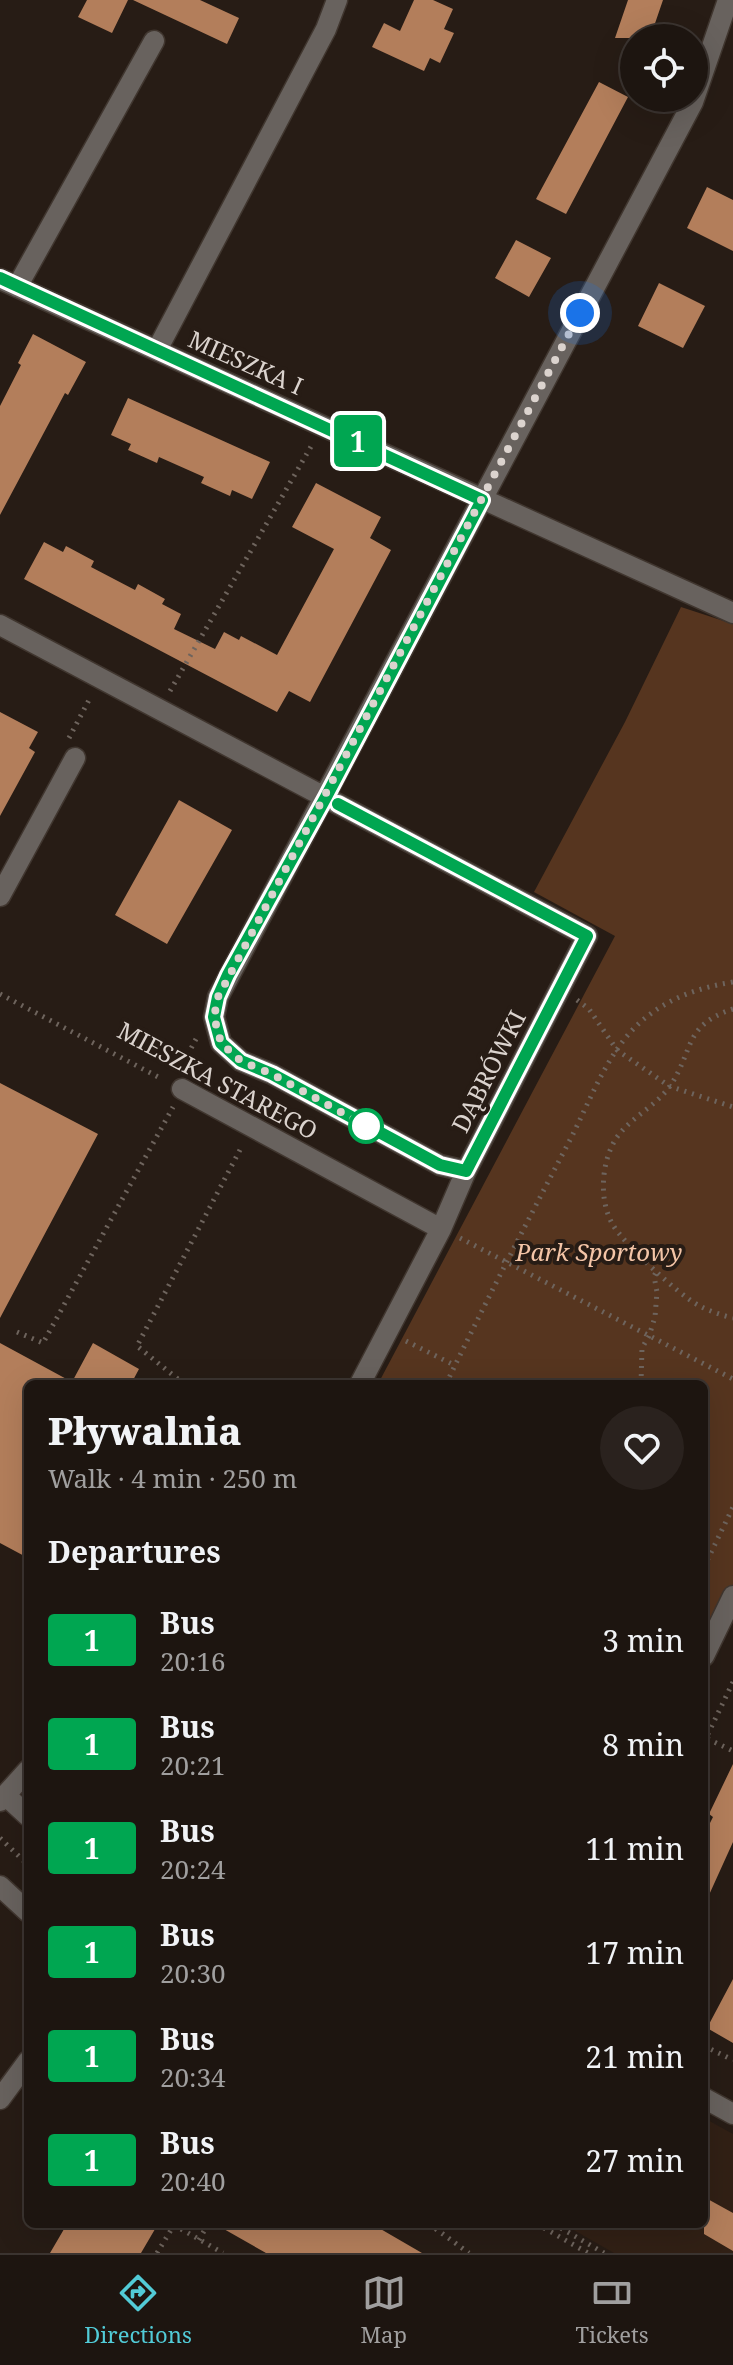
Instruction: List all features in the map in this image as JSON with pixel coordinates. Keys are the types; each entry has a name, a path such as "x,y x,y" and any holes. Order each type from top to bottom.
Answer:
{"street":[{"path":"157,350 326,29 337,0"},
{"path":"214,1017 218,997 228,975 326,797 693,102 728,0"},
{"path":"9,283 154,41"},
{"name":"MIESZKA I","path":"9,283 733,613"},
{"path":"0,625 326,797"},
{"path":"0,896 72,764"},
{"name":"DĄBRÓWKI","path":"214,1017 221,1043 241,1061 272,1074 440,1165 466,1171 587,936 326,797"},
{"name":"MIESZKA STAREGO","path":"177,1086 441,1229"},
{"path":"362,1380 441,1229 466,1171"},
{"path":"708,1648 733,1596"},
{"path":"24,1774 3,1798 24,1813"},
{"path":"0,1886 24,1908"},
{"path":"0,2099 24,2066"},
{"path":"708,2100 733,2114"}],"path":[{"path":"159,711 323,425"},
{"path":"72,764 63,751 100,679"},
{"path":"448,1380 617,1050 648,1016 676,999 700,988 733,982"},
{"path":"561,986 589,1009 617,1050 669,1086 733,1107"},
{"name":"MIESZKA STAREGO","path":"0,994 177,1086"},
{"path":"733,1009 716,1014 697,1031 669,1086 652,1106 622,1128 611,1148 604,1177 605,1203 613,1225 657,1271 696,1304 733,1318"},
{"path":"17,1332 43,1343 177,1086 199,1033 214,1017"},
{"path":"179,1380 137,1346 252,1128"},
{"path":"441,1229 733,1379"},
{"path":"641,1380 642,1348 655,1317 657,1292 654,1276 657,1271"},
{"path":"387,1332 455,1366"},
{"path":"708,1559 733,1507"},
{"path":"708,1734 733,1682"},
{"path":"708,1739 733,1751"},
{"path":"0,1838 24,1861"},
{"path":"708,2048 733,2060"},
{"path":"157,2253 172,2228"},
{"path":"179,2228 223,2253"},
{"path":"199,2240 206,2228"},
{"path":"435,2228 469,2253"},
{"path":"544,2228 588,2253"},
{"path":"561,2228 604,2253"}],"shaded area":[{"path":"708,2120 733,2134 733,2253 614,2253 570,2228 708,2228"}],"green space":[{"name":"Park Sportowy","path":"681,607 733,624 733,1592 708,1641 708,1380 380,1380 615,936 534,892 625,722"}],"building":[{"path":"87,0 128,0 112,33 78,17"},
{"path":"133,0 200,0 239,18 227,44"},
{"path":"414,0 433,0 453,9 444,29 454,33 440,63 430,58 424,71 372,47 384,23 400,31"},
{"path":"628,0 663,0 655,24 620,24 620,38 615,38"},
{"path":"599,82 620,93 620,112 566,214 536,199"},
{"path":"707,187 733,200 733,251 687,228"},
{"path":"516,240 551,258 529,297 495,278"},
{"path":"659,283 705,306 683,348 638,326"},
{"path":"33,334 86,362 68,395 65,393 0,515 0,406"},
{"path":"128,398 270,462 252,499 232,490 230,496 201,483 204,477 159,457 157,463 128,450 131,444 111,435"},
{"path":"316,483 381,517 370,538 391,550 310,702 289,691 277,712 24,579 44,542 63,552 66,546 94,561 91,567 135,590 138,584 165,599 162,604 181,614 174,629 215,649 224,632 239,640 241,636 277,655 334,549 292,527"},
{"path":"0,712 38,732 29,748 35,752 0,816"},
{"path":"179,800 232,830 167,944 115,915"},
{"path":"0,1083 98,1134 0,1318"},
{"path":"0,1343 68,1380 24,1380 24,1556 0,1543"},
{"path":"93,1343 139,1369 133,1380 73,1380"},
{"path":"733,1764 733,1842 708,1897 708,1827 713,1817 709,1814"},
{"path":"733,1979 733,2043 708,2026"},
{"path":"708,2199 733,2213 733,2251 704,2234 704,2228 708,2228"},
{"path":"65,2228 156,2228 141,2253 50,2253"},
{"path":"222,2228 379,2228 422,2253 266,2253"}],"bus line":[{"name":"1","path":"0,278 482,500 326,797 228,975 218,997 214,1017 221,1043 241,1061 272,1074 440,1165 466,1171 587,936 338,804"}],"route":[{"path":"366,1126 272,1074 241,1061 221,1043 214,1017 218,997 580,313"}]}
